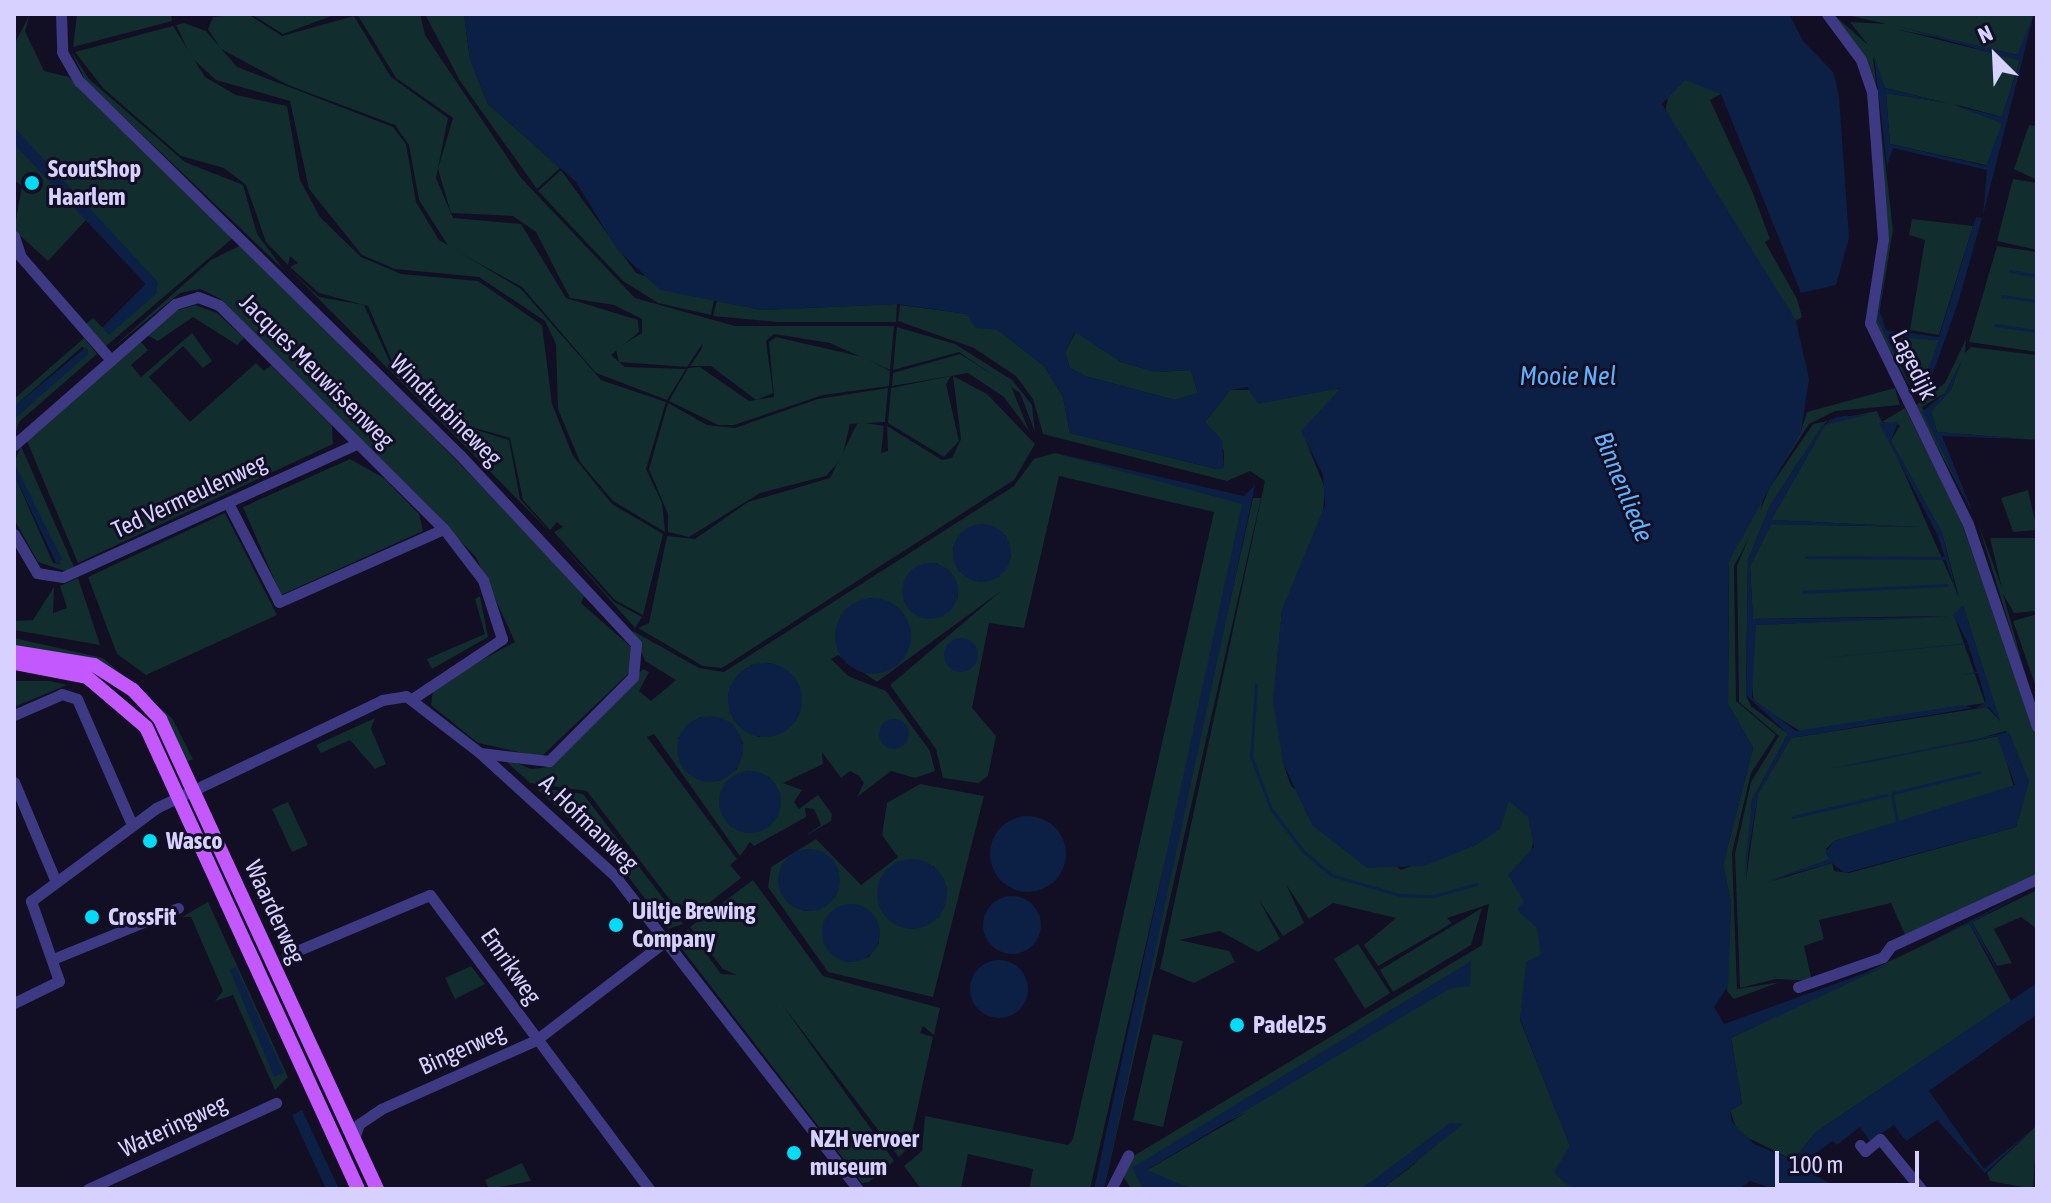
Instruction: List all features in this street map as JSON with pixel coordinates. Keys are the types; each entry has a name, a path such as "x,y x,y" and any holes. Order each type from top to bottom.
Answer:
{"main road":[{"name":"Waarderweg","path":"14,652 76,658 133,690 164,726 377,1189"},
{"name":"Waarderweg","path":"14,663 68,669 121,699 150,733 358,1189"}],"street":[{"name":"Windturbineweg","path":"61,14 62,52 79,81 449,443 636,644 633,677 549,761 480,753"},
{"name":"Lagedijk","path":"1827,14 1861,60 1872,92 1883,239 1870,323 1968,524 2037,727"},
{"path":"14,236 21,257 111,360"},
{"name":"Jacques Meuwissenweg","path":"14,445 175,304 205,298 358,443 444,529 478,571 502,639 412,699"},
{"name":"Ted Vermeulenweg","path":"14,534 37,573 67,576 358,443"},
{"path":"228,503 279,602 444,529"},
{"path":"14,715 71,694 132,825"},
{"path":"14,1003 59,981 31,901 132,825 194,789 388,698 412,699"},
{"name":"A. Hofmanweg","path":"412,699 480,753 600,861 668,939 858,1189"},
{"path":"14,782 56,882"},
{"path":"1798,987 1883,957 1891,946 2037,879"},
{"name":"Emrikweg","path":"287,955 430,895 649,1189"},
{"path":"53,959 178,908"},
{"name":"Bingerweg","path":"354,1138 359,1124 381,1109 536,1040 668,939"},
{"name":"Wateringweg","path":"88,1189 276,1103"},
{"path":"1860,1145 1865,1151 1880,1139 1921,1189"},
{"path":"1111,1189 1128,1155"}],"green space":[{"path":"30,14 25,31 44,71 69,77 234,237 106,346 86,324 93,318 103,328 146,284 86,220 48,261 14,230 22,186 14,180 14,45"},
{"path":"77,14 171,14 172,21 73,47"},
{"path":"248,14 282,36 354,16 391,77 448,118 436,178 453,218 521,224 566,298 638,320 639,332 611,355 625,367 686,369 667,400 596,373 522,287 449,247 419,200 409,145 395,125 288,85 221,49 208,29 213,17"},
{"path":"251,14 337,14 283,34"},
{"path":"357,14 420,14 425,35 521,178 635,298 735,326 894,326 890,370 830,343 774,334 766,341 773,393 756,400 711,366 690,366 703,343 687,367 619,362 616,349 642,333 642,319 614,305 570,298 536,232 513,216 451,213 438,169 453,118 396,78"},
{"path":"425,14 464,14 470,59 488,104 560,168 537,189 460,81"},
{"path":"1833,14 1868,45 1850,22 1887,24 1842,14 2034,14 2019,55 1896,29 2020,60 2002,117 1954,104 2002,123 1990,166 1890,144 1886,93 1947,103 1885,88 1873,57 1893,230 1878,320 1916,397 1874,322 1888,236 1876,86"},
{"path":"184,23 206,31 237,67 393,127 406,144 416,202 439,240 521,289 601,380 666,402 646,469 662,503 665,532 613,501 580,462 558,409 556,344 545,321 479,277 395,269 362,255 309,189 290,101 216,80 191,57 176,25"},
{"path":"173,26 205,77 236,95 287,106 300,180 320,217 361,257 401,274 478,281 542,325 552,404 573,456 612,504 663,534 643,615 615,600 554,532 563,527 557,522 550,530 523,500 510,438 447,420 394,366 368,306 319,293 290,267 298,263 290,256 288,265 266,242 246,185 224,168 181,156 103,88 75,52"},
{"path":"71,51 89,79 185,162 243,185 257,234 284,270 85,80"},
{"path":"1685,80 1702,80 1721,94 1710,100 1752,191 1770,239 1765,242 1797,299 1802,317 1796,321 1664,115 1670,90"},
{"path":"2029,125 2037,126 2037,180 2014,169"},
{"path":"561,170 636,273 714,300 711,315 658,303 623,281 538,191"},
{"path":"2013,179 2037,183 2037,250 1997,241"},
{"path":"1912,219 1973,226 1939,335 1910,330 1925,240 1909,235"},
{"path":"243,244 530,535 584,596 581,603 631,647 630,672 541,757 478,743 431,705 433,690 452,676 515,642 476,557 221,299 200,289 180,293 110,350 211,260"},
{"path":"1997,246 2037,252 2037,352 1969,342"},
{"path":"288,268 319,297 364,305 393,369 444,420 509,440 520,499 551,533"},
{"path":"717,301 762,310 897,304 896,322 777,322 713,316"},
{"path":"195,305 217,313 244,338 237,345 193,317 158,341 147,335 175,311"},
{"path":"900,305 967,314 998,330 1044,366 1063,397 1070,433 1217,469 1224,468 1224,451 1205,422 1230,390 1348,389 1302,431 1325,488 1322,524 1282,610 1275,682 1283,763 1291,786 1401,870 1474,842 1508,800 1529,810 1535,834 1524,885 1540,925 1542,959 1529,961 1520,1020 1570,1146 1561,1173 1575,1189 1382,1189 1417,1162 1365,1189 1181,1189 1144,1172 1247,1112 1133,1168 1144,1189 1131,1189 1123,1176 1127,1160 1482,945 1489,904 1447,918 1452,923 1378,966 1364,945 1396,918 1333,903 1309,919 1286,884 1304,923 1283,936 1259,900 1280,939 1258,952 1220,931 1179,940 1229,951 1235,962 1194,983 1160,969 1265,481 1250,471 1227,481 1043,434 1033,399 1016,376 974,348 898,321"},
{"path":"897,327 955,344 1012,380 1032,405 1035,432 1020,393 959,352 893,370"},
{"path":"1076,332 1121,362 1156,372 1191,370 1198,393 1175,400 1085,376 1070,368 1065,352"},
{"path":"192,333 212,361 203,368 183,346 149,377 190,422 256,363 264,371 271,365 332,426 333,444 78,563 27,441 140,341 148,350 131,365 141,377"},
{"path":"1894,336 1939,340 1923,387 1917,390 1889,340"},
{"path":"776,337 863,357 890,371 889,386 823,395 734,425 718,425 669,401 688,368 700,367 749,401 774,397 769,342"},
{"path":"84,338 97,354 19,422 14,437 14,419 88,350 82,347 14,407 14,399"},
{"path":"1966,339 1965,353 1971,347 2037,355 2037,440 1937,432 1931,411 1951,390 1961,362 1945,393 1922,407 1973,513 1915,406 1945,383"},
{"path":"960,354 1011,386 1029,431 1004,397 968,373 892,386 893,373"},
{"path":"951,376 946,384 959,441 944,457 888,423 891,388"},
{"path":"953,376 987,394 1035,444 1014,480 722,668 703,666 638,628 649,623 667,536 695,539 748,502 830,478 858,422 884,426 881,453 888,451 887,426 942,460 952,458 961,439"},
{"path":"888,388 885,422 850,424 842,458 826,476 760,493 689,537 668,532 668,514 649,469 668,403 707,425 735,428 818,399"},
{"path":"1895,388 1900,405 1835,411 1809,424 1765,492 1757,523 1734,566 1736,701 1776,735 1751,773 1732,853 1737,989 1780,982 1734,999 1727,991 1731,902 1723,865 1753,748 1728,704 1729,561 1763,490 1800,434 1807,412"},
{"path":"1905,408 1959,515 2037,739 2037,876 1906,937 1891,903 1819,920 1824,939 1804,946 1812,981 1776,979 1740,988 1735,854 1751,782 1779,736 1739,702 1737,566 1770,487 1813,424 1828,421 1822,426 1770,506 1748,560 1746,695 1751,706 1788,734 1752,800 1746,880 1758,794 1791,738 1987,707 2000,721 1963,606 1954,615 1985,703 1800,731 1754,703 1749,658 1756,625 1948,616 1753,619 1750,566 1771,524 1919,527 1771,520 1825,425 1841,418 1877,411 1959,597 1942,533 1891,441 1900,425 1882,422","holes":["2006,731 2029,781 2016,827 1849,873 1834,871 1832,863 1769,882 1831,859 1826,849 1834,841 2014,788 1999,736 1955,745"]},
{"path":"21,446 74,567 65,571 38,562 14,519 14,474 53,563 60,564 14,463"},
{"path":"1055,453 1248,498 1090,1189 1029,1189 1033,1169 968,1154 961,1189 921,1189 904,1166 922,1151 925,1116 1068,1145 1073,1139 1214,512 1059,476 1024,628 989,623 972,708 996,736 988,776 978,783 943,778 936,749 890,685 1001,591 877,682 838,655 831,659 848,676 886,691 930,751 935,771 915,778 891,771 857,797 864,783 859,776 850,771 841,778 822,752 823,764 783,783 802,790 794,802 799,809 818,795 832,814 831,821 804,837 821,825 814,809 805,808 806,817 754,846 750,842 740,856 654,734 647,737 737,859 730,865 741,878 686,921 587,791 530,783 500,756 531,769 549,767 643,669 649,672 639,691 651,701 676,680 645,661 633,631 699,668 724,672 1014,486 1034,459","holes":["982,524 1006,536 1011,557 999,577 981,582 959,571 953,548 961,533","936,563 953,575 958,597 943,616 923,618 902,590","870,598 891,603 909,627 897,665 874,674 835,638 845,610","770,663 795,678 801,707 785,731 758,737 734,720 728,694 751,665","700,717 732,724 743,743 737,769 719,781 704,781 678,738","748,771 769,777 780,794 778,815 758,832 730,826 720,808 726,782"]},
{"path":"350,459 384,478 419,514 423,531 281,595 243,507"},
{"path":"2028,490 2037,530 2013,532 2001,498"},
{"path":"1253,498 1261,498 1104,1189 1111,1135"},
{"path":"225,513 277,615 146,675 117,654 88,577"},
{"path":"1978,523 2002,588 1990,538 2037,538 2037,611 2014,613 2003,594 2037,716"},
{"path":"552,534 614,602 642,617 635,628"},
{"path":"78,578 100,645 14,630 14,621 33,620 54,587 53,613 67,608 60,586"},
{"path":"480,596 488,637 432,669 427,659 485,634 475,599"},
{"path":"2037,614 2037,690 2013,621"},
{"path":"14,638 103,658 172,718 193,759 186,762 171,731 89,660 14,649"},
{"path":"14,681 50,681 67,685 14,707"},
{"path":"375,718 371,729 386,764 375,769 350,740 321,753 316,745"},
{"path":"920,784 984,796 933,997 828,972 768,887 771,867 816,839 861,885 898,857 882,835 887,803","holes":["802,850 824,853 839,872 836,895 819,909 805,911 779,886 782,864","934,866 947,888 939,917 914,929 892,922 878,896 887,870","858,905 875,917 879,943 869,957 848,962 829,951 823,929 834,911"]},
{"path":"535,787 583,794 683,924 668,929 621,867"},
{"path":"288,802 308,845 292,852 272,809"},
{"path":"753,880 823,976 940,1008 934,1035 923,1026 920,1033 933,1037 909,1147 899,1157 781,1003 894,1161 869,1182 862,1183 679,945 688,929 721,974 737,975 723,969 690,927"},
{"path":"2037,890 2037,929 2021,917 1994,929 2012,963 1997,966 1972,922"},
{"path":"208,902 288,1077 275,1090 233,995 215,1001 223,991 191,917 182,917"},
{"path":"1482,908 1471,945 1393,992 1380,970"},
{"path":"1969,923 2011,1001 1816,1132 1793,1160 1738,1133 1730,1110 1742,1104 1731,1038"},
{"path":"1358,944 1390,993 1365,1009 1334,959"},
{"path":"471,966 485,984 455,999 445,978"},
{"path":"1153,1034 1183,1041 1163,1127 1133,1120"},
{"path":"2037,1125 2033,1189 1990,1181 1987,1173"},
{"path":"522,1163 531,1181 489,1189 485,1180"}],"water":[{"name":"Mooie Nel","path":"464,14 1789,14 1803,41 1834,73 1839,97 1849,238 1836,285 1801,293 1721,94 1685,80 1662,104 1796,321 1809,379 1801,432 1729,561 1728,704 1753,748 1723,865 1731,902 1728,986 1714,1007 1724,1024 1890,964 1731,1038 1742,1104 1730,1110 1732,1122 1754,1144 1793,1160 1816,1132 2037,983 2037,1014 1929,1091 1984,1169 2036,1126 1985,1173 1937,1120 1906,1141 1894,1125 1870,1141 1860,1127 1837,1145 1832,1141 1814,1155 1812,1174 1841,1189 1774,1189 1750,1181 1739,1189 1572,1189 1554,1172 1570,1146 1520,1019 1526,962 1541,955 1537,928 1517,910 1524,901 1508,875 1534,847 1528,817 1509,801 1500,829 1476,845 1424,866 1367,868 1312,825 1283,763 1273,701 1282,610 1325,505 1323,475 1301,431 1341,388 1258,404 1247,387 1230,390 1205,422 1222,440 1224,468 1217,469 1070,433 1063,397 1044,366 998,330 975,328 967,314 897,304 762,310 660,290 617,249 576,182 488,104 470,59","holes":["1075,332 1121,362 1156,372 1191,370 1198,393 1175,400 1085,376 1070,368 1065,352"]},
{"path":"2034,14 1983,215 1987,170 1893,148 1887,166 1874,56 1885,88 1947,103 1886,93 1890,144 1986,166 2002,123 1953,105 2002,117 2020,61 1896,26 2017,55"},
{"path":"14,127 158,282 156,294 109,335 102,328 146,284 14,144"},
{"path":"1976,217 1982,218 1958,303 1929,384 1921,387 1939,340 1889,337 1914,392 1878,320 1877,307 1885,273 1879,309 1886,330 1939,337"},
{"path":"86,347 88,354 14,419 14,407"},
{"path":"1961,362 1951,390 1931,411 1937,432 2037,440 1942,436 1973,513 1922,412 1945,393"},
{"path":"1871,414 1825,425 1771,520 1919,527 1771,524 1750,566 1753,619 1948,617 1756,625 1752,698 1796,731 1963,705 1972,708 1791,738 1758,794 1744,880 1752,800 1788,734 1746,695 1748,560 1770,506 1822,426 1837,417"},
{"path":"1898,422 1891,441 1942,533 1958,598 1938,536 1879,423"},
{"path":"1055,453 1244,496 1255,485 1104,1189 1094,1189 1242,504"},
{"path":"14,463 62,559 57,565 14,474"},
{"path":"982,524 1003,532 1011,553 1003,574 982,582 961,574 953,553 961,532"},
{"path":"930,563 950,571 958,591 950,611 930,619 910,611 902,591 910,571"},
{"path":"873,598 888,601 900,609 908,621 911,636 908,651 900,663 888,671 873,674 858,671 846,663 838,651 835,636 838,621 846,609 858,601"},
{"path":"1963,605 2000,721 1989,707 1976,708 1986,702 1978,673 1962,675 1977,672 1968,644 1815,659 1968,643 1953,615"},
{"path":"961,638 973,643 978,655 973,667 961,672 949,667 944,655 949,643"},
{"path":"765,663 786,669 796,679 802,700 796,721 786,731 765,737 744,731 734,721 728,700 734,679 744,669"},
{"path":"716,716 734,725 741,736 741,762 734,773 723,780 704,782 691,777 682,768 677,743 682,730 691,721"},
{"path":"894,719 904,724 909,734 904,744 894,749 884,744 879,734 884,724"},
{"path":"2009,732 2029,781 2016,827 1845,873 1832,863 1767,881 1830,859 1825,853 1834,841 2015,785 1997,736 1832,768"},
{"path":"750,771 762,773 772,780 779,790 779,814 772,824 762,831 750,833 738,831 728,824 721,814 719,802 721,790 728,780 738,773"},
{"path":"1028,816 1042,819 1055,827 1063,840 1066,854 1063,868 1055,881 1042,889 1028,892 1014,889 1001,881 993,868 990,854 993,840 1001,827 1014,819"},
{"path":"809,849 831,858 840,880 831,902 809,911 787,902 778,880 787,858"},
{"path":"912,859 937,869 947,894 937,919 912,929 887,919 877,894 887,869"},
{"path":"2032,889 1972,922 2006,986 1969,923 1904,955"},
{"path":"1012,896 1033,904 1041,925 1033,946 1012,954 991,946 983,925 991,904"},
{"path":"851,904 862,906 871,913 878,922 878,944 871,953 862,960 851,962 840,960 831,953 824,944 822,933 824,922 831,913 840,906"},
{"path":"999,960 1020,968 1028,989 1020,1010 999,1018 978,1010 970,989 978,968"},
{"path":"1471,961 1470,986 1449,989 1147,1170 1192,1189 1144,1189 1132,1168"},
{"path":"236,967 284,1073 274,1077 230,970"},
{"path":"302,1110 339,1189 326,1189 292,1115"},
{"path":"1450,1123 1463,1124 1382,1189 1361,1189"}],"waterway":[{"path":"2010,271 2037,276"},
{"path":"2002,296 2037,301"},
{"path":"1995,325 2037,331"},
{"path":"1806,557 1944,558"},
{"path":"1803,592 1947,585"},
{"path":"1256,685 1251,756 1271,809 1304,852 1331,875 1400,895 1434,896 1476,884"},
{"path":"1893,793 1980,772"},
{"path":"1793,817 1886,795"},
{"path":"1892,795 1897,821"}],"place":[{"name":"ScoutShop Haarlem","path":"32,183"},
{"name":"Wasco","path":"150,841"},
{"name":"CrossFit","path":"92,917"},
{"name":"Uiltje Brewing Company","path":"616,925"},
{"name":"Padel25","path":"1237,1025"},
{"name":"NZH vervoer museum","path":"794,1153"}],"water label":[{"name":"Binnenliede","path":"1623,487"}]}
